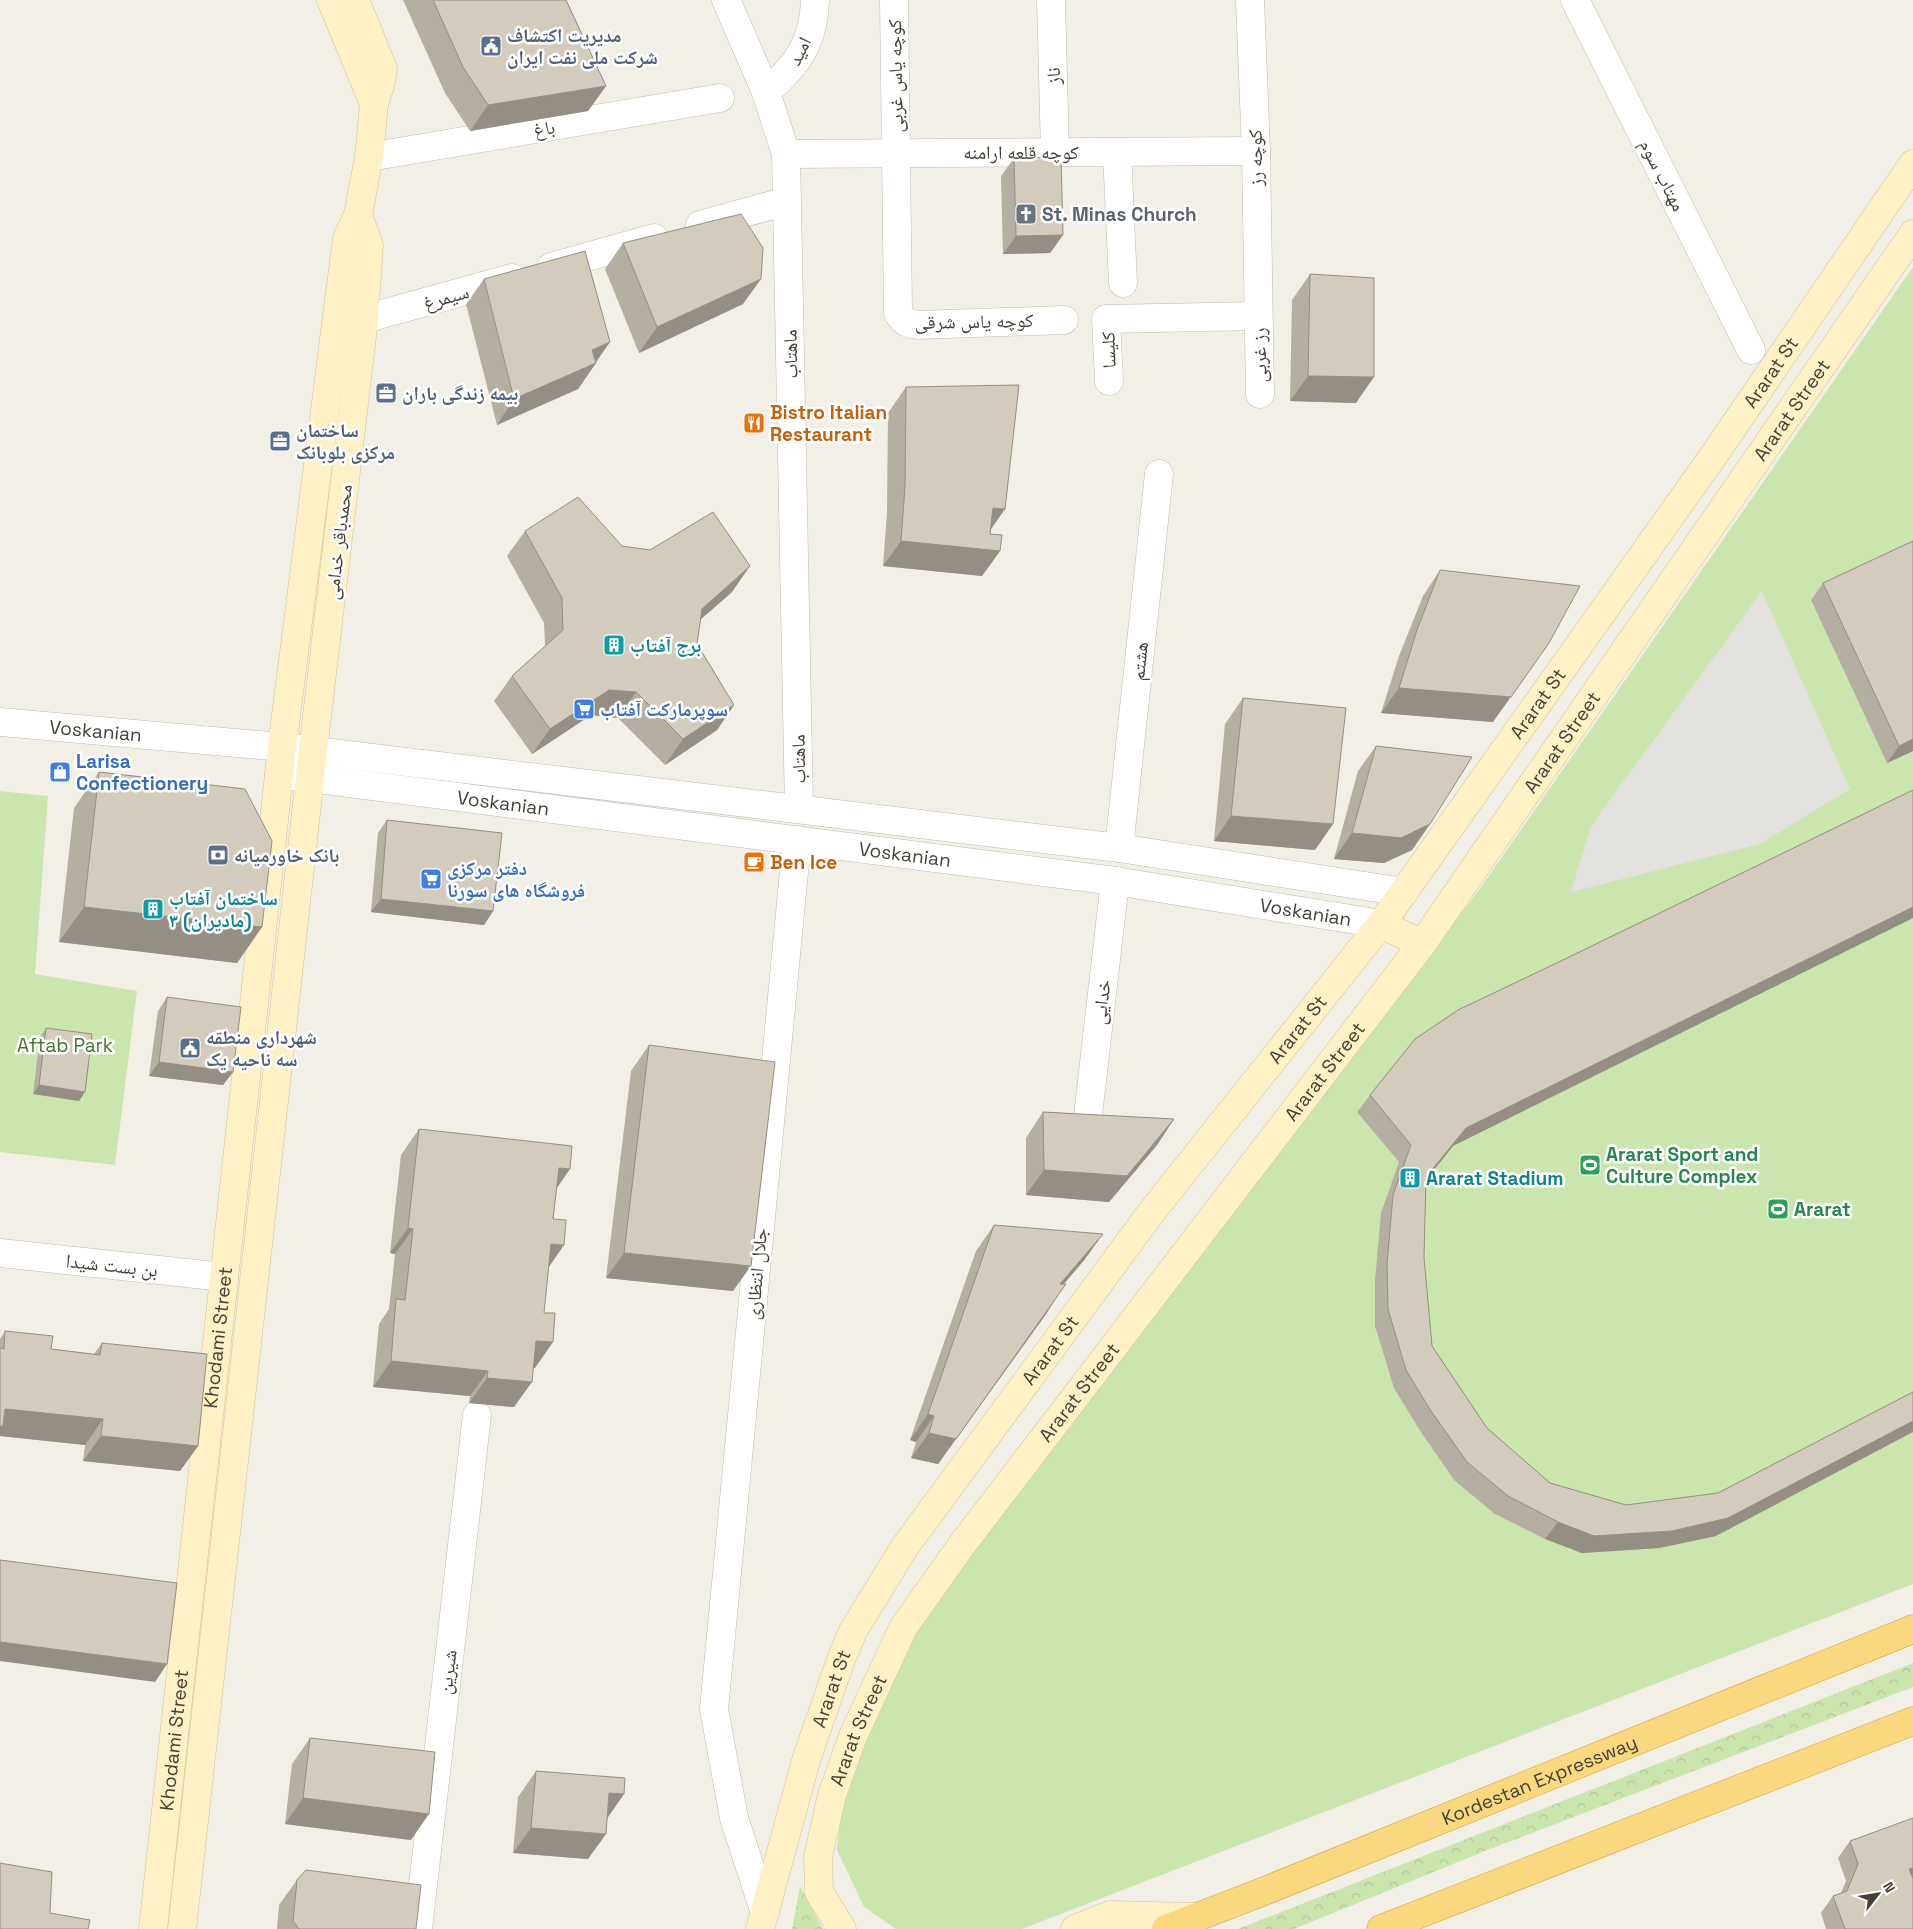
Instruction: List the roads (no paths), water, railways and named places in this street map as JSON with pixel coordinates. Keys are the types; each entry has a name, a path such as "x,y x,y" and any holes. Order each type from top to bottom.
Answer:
{"highway":[{"name":"Kordestan Expressway","path":"1166,1929 1275,1887 1913,1630"},
{"path":"1381,1929 1913,1721"}],"main road":[{"name":"محمدباقر خدامی","path":"331,0 374,104"},
{"name":"محمدباقر خدامی","path":"282,747 347,238 358,215 368,158 374,104 381,82 382,69 355,0"},
{"name":"Ararat St","path":"762,1921 807,1757 853,1631 904,1548 1150,1214 1381,924 1661,529 1913,164"},
{"name":"محمدباقر خدامی","path":"313,750 364,319 369,245 358,215"},
{"name":"Ararat Street","path":"842,1929 819,1892 818,1857 832,1795 853,1736 903,1628 967,1538 1422,944 1913,234"},
{"path":"1661,529 1694,552"},
{"path":"298,623 328,629"},
{"name":"Khodami Street","path":"153,1929 282,747"},
{"name":"Khodami Street","path":"182,1929 313,750"},
{"path":"1404,892 1443,911"},
{"path":"1381,924 1422,944"},
{"path":"240,1130 270,1137"},
{"path":"1075,1929 1110,1915 1195,1917"}],"street":[{"name":"ماهتاب","path":"726,0 766,92 786,154 799,809"},
{"name":"امید","path":"766,92 786,75 802,53 815,16 815,0"},
{"name":"کوچه یاس غربی","path":"894,0 897,153"},
{"name":"ناز","path":"1051,0 1055,152"},
{"name":"کوچه رز","path":"1250,0 1256,151 1258,316"},
{"name":"مهتاب سوم","path":"1575,0 1751,350"},
{"name":"باغ","path":"368,158 720,98"},
{"name":"کوچه قلعه ارامنه","path":"786,154 1256,151"},
{"path":"1117,152 1123,283"},
{"name":"کوچه یاس شرقی","path":"897,153 898,313 902,320 909,324 919,325 1064,320"},
{"name":"سیمرغ","path":"364,319 787,201"},
{"name":"کلیسا","path":"1109,381 1106,319 1258,316"},
{"name":"رز غربی","path":"1258,316 1260,394"},
{"name":"هشتم","path":"1116,881 1159,474"},
{"name":"Voskanian","path":"0,722 313,750 1119,848 1404,892"},
{"name":"Voskanian","path":"279,774 1116,881 1381,924"},
{"name":"جلال انتظاری","path":"762,1921 734,1818 714,1709 797,840"},
{"name":"خدایی","path":"1087,1124 1116,881"},
{"name":"بن بست شیدا","path":"0,1253 224,1277"},
{"name":"شیرین","path":"418,1929 477,1415"}],"place":[{"name":"مدیریت اکتشاف شرکت ملی نفت ایران","path":"491,46"},
{"name":"St. Minas Church","path":"1026,214"},
{"name":"بیمه زندگی باران","path":"386,393"},
{"name":"Bistro Italian Restaurant","path":"754,423"},
{"name":"ساختمان مرکزی بلوبانک","path":"280,441"},
{"name":"برج آفتاب","path":"614,645"},
{"name":"سوپرمارکت آفتاب","path":"584,709"},
{"name":"Larisa Confectionery","path":"60,772"},
{"name":"بانک خاورمیانه","path":"218,855"},
{"name":"Ben Ice","path":"754,862"},
{"name":"دفتر مرکزی فروشگاه های سورنا","path":"431,879"},
{"name":"ساختمان آفتاب ۳ (مادیران)","path":"153,909"},
{"name":"شهرداری منطقه سه ناحیه یک","path":"190,1048"},
{"name":"Ararat Sport and Culture Complex","path":"1590,1165"},
{"name":"Ararat Stadium","path":"1410,1178"},
{"name":"Ararat","path":"1778,1209"}],"park label":[{"name":"Aftab Park","path":"65,1045"}]}
